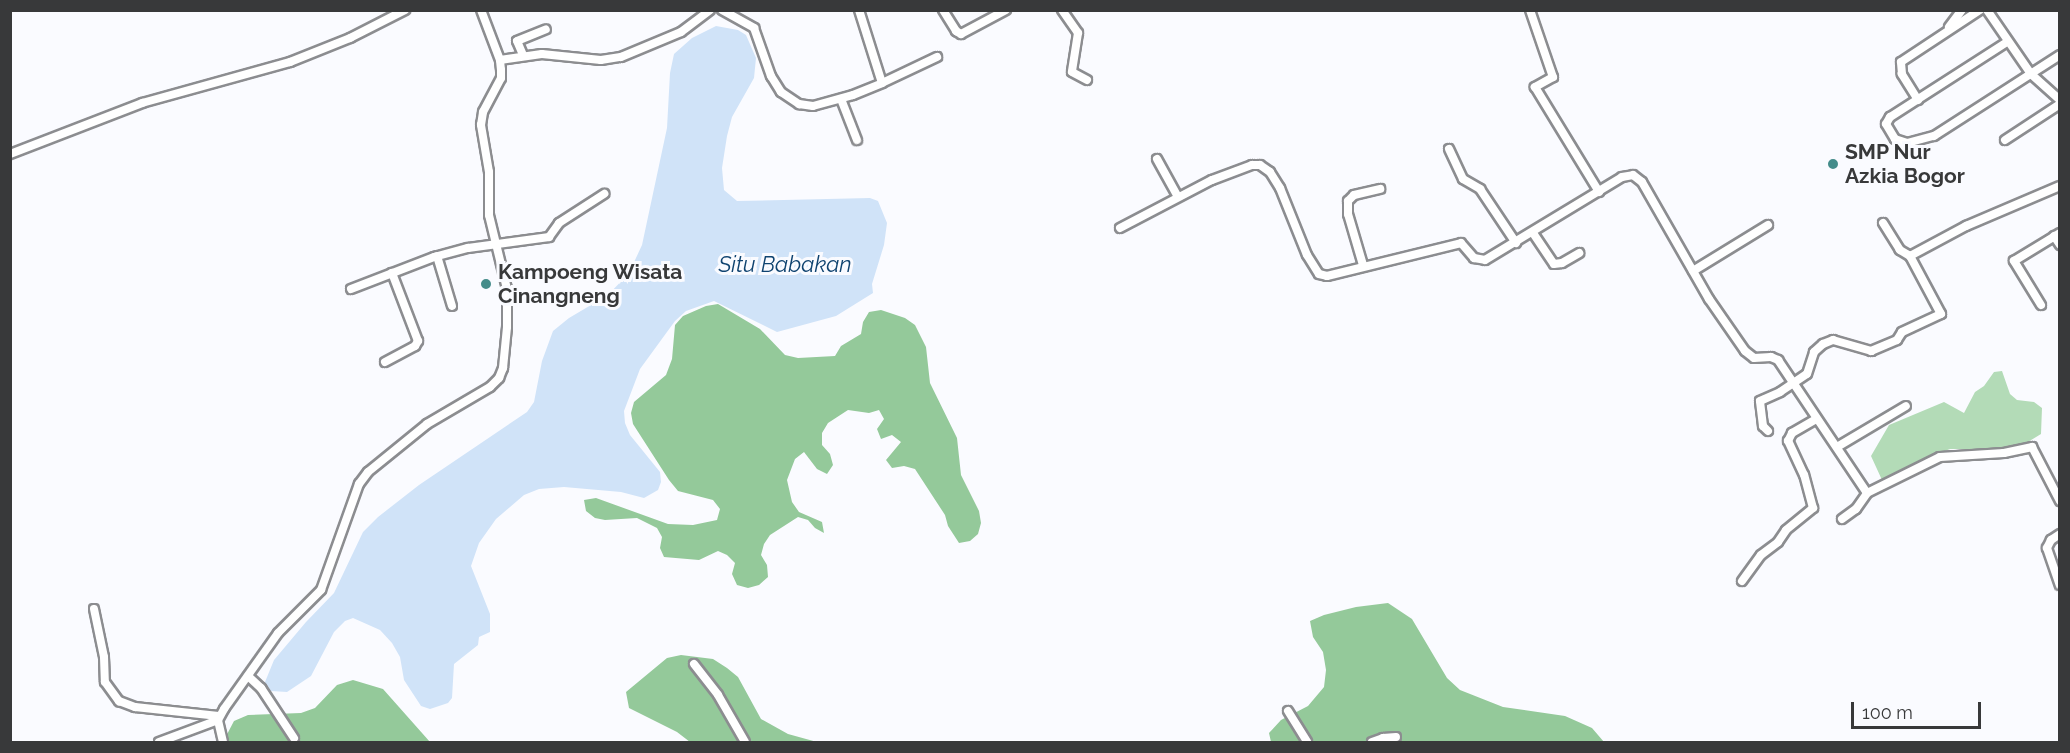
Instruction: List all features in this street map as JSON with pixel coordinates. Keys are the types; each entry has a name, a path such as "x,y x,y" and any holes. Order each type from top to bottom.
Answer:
{"street":[{"path":"10,154 142,103 290,62 350,38 405,10"},
{"path":"159,742 219,718 250,677 278,633 321,590 353,495 368,472 427,424 490,387 499,378 506,352 508,306 503,271 489,215 489,172 482,125 483,112 501,78 500,60 481,10"},
{"path":"500,60 542,54 602,60 621,57 681,32 710,10"},
{"path":"722,10 754,28 771,76 781,92 790,100 813,106 842,99 937,57"},
{"path":"858,10 882,83"},
{"path":"943,10 956,31 961,34 1006,10"},
{"path":"1062,10 1078,33 1072,72 1087,80"},
{"path":"1530,10 1553,77 1535,87 1599,192"},
{"path":"1944,34 1962,10"},
{"path":"1918,100 1906,81 1900,64 1980,10"},
{"path":"1987,10 2031,74 2060,102 2005,140"},
{"path":"523,55 517,41 546,29"},
{"path":"2007,42 1887,120 1887,127 1897,142 1907,143 1934,136 2060,55"},
{"path":"842,99 857,140"},
{"path":"1449,149 1463,179 1480,189 1516,243"},
{"path":"1157,159 1178,197"},
{"path":"1120,228 1212,180 1252,165 1260,165 1270,172 1280,188 1307,255 1319,274 1327,276 1378,261 1461,243 1474,258 1485,260 1626,176 1633,175 1640,179 1693,271 1745,351 1754,358 1776,358 1867,493"},
{"path":"1910,256 1966,226 2060,186"},
{"path":"1363,265 1348,214 1348,201 1354,195 1380,189"},
{"path":"351,289 437,256 468,248 549,237 559,224 604,194"},
{"path":"1768,431 1763,426 1760,401 1809,372 1814,352 1830,340 1870,351 1898,339 1902,332 1941,314 1910,256 1900,250 1883,223"},
{"path":"1693,271 1768,225"},
{"path":"1533,233 1554,264 1562,263 1579,253"},
{"path":"2041,305 2014,261 2057,235 2060,245"},
{"path":"437,256 452,306"},
{"path":"385,362 415,346 418,341 392,273"},
{"path":"1836,447 1906,406"},
{"path":"1742,581 1761,555 1813,508 1804,475 1788,441 1792,433 1816,419"},
{"path":"1842,519 1856,509 1867,493 1940,457 2004,453 2032,447 2060,501"},
{"path":"2060,534 2051,540 2048,548 2060,585"},
{"path":"94,609 104,657 105,682 119,701 135,707 219,718"},
{"path":"694,664 718,694 745,742"},
{"path":"250,677 261,688 294,738"},
{"path":"1288,711 1307,742"},
{"path":"219,718 222,742"},
{"path":"1372,742 1396,737"}],"green space":[{"path":"718,304 760,329 785,355 798,358 835,356 841,346 861,334 863,322 869,312 881,310 905,318 915,325 926,347 930,383 957,438 961,475 979,511 981,523 978,534 970,541 959,543 948,526 945,515 915,469 904,466 892,468 886,460 901,442 892,435 881,439 877,429 884,419 879,410 869,413 848,410 828,423 822,433 822,445 830,454 833,465 827,474 817,469 804,452 795,459 787,480 792,502 799,512 822,522 824,533 808,520 798,517 770,535 761,555 767,565 768,577 759,585 748,588 737,585 732,574 735,563 727,555 718,551 699,560 664,557 660,548 662,537 657,528 637,518 605,520 595,518 586,511 584,500 596,498 668,524 693,525 717,520 720,509 713,500 678,491 669,480 633,424 631,413 634,402 666,375 672,359 675,325 683,316 706,306"},
{"path":"2002,371 2010,394 2017,400 2034,402 2042,408 2041,434 2016,449 1950,449 1926,458 1897,479 1890,482 1882,480 1871,456 1889,425 1944,402 1964,413 1975,392 1984,386 1994,372"},
{"path":"1388,603 1412,619 1447,678 1460,690 1503,707 1565,716 1592,728 1604,742 1271,742 1269,733 1281,720 1308,706 1324,687 1326,670 1323,652 1313,637 1310,621 1356,607"},
{"path":"681,655 713,659 738,677 761,719 788,734 817,742 690,742 677,732 629,708 626,692 667,658"},
{"path":"353,680 383,689 430,742 223,742 234,721 248,715 301,713 315,708 337,685"}],"water":[{"name":"Situ Babakan","path":"716,26 738,30 746,35 756,58 754,78 732,117 727,136 722,168 724,190 737,201 870,198 878,201 887,223 884,245 872,284 873,293 836,316 777,332 714,301 686,311 675,321 640,369 624,411 625,423 630,435 660,472 661,482 658,490 644,498 621,492 564,487 539,489 524,495 496,519 479,543 471,566 490,614 490,632 479,637 478,645 454,664 452,698 448,703 430,709 421,706 404,680 400,657 392,643 380,630 353,618 345,621 334,632 311,676 287,692 271,691 265,682 274,660 334,593 363,532 378,517 419,485 527,412 534,402 542,361 553,331 569,318 608,295 629,273 642,245 667,128 670,73 674,54 692,38"}],"place":[{"name":"SMP Nur Azkia Bogor","path":"1833,164"},
{"name":"Kampoeng Wisata Cinangneng","path":"486,284"}]}
